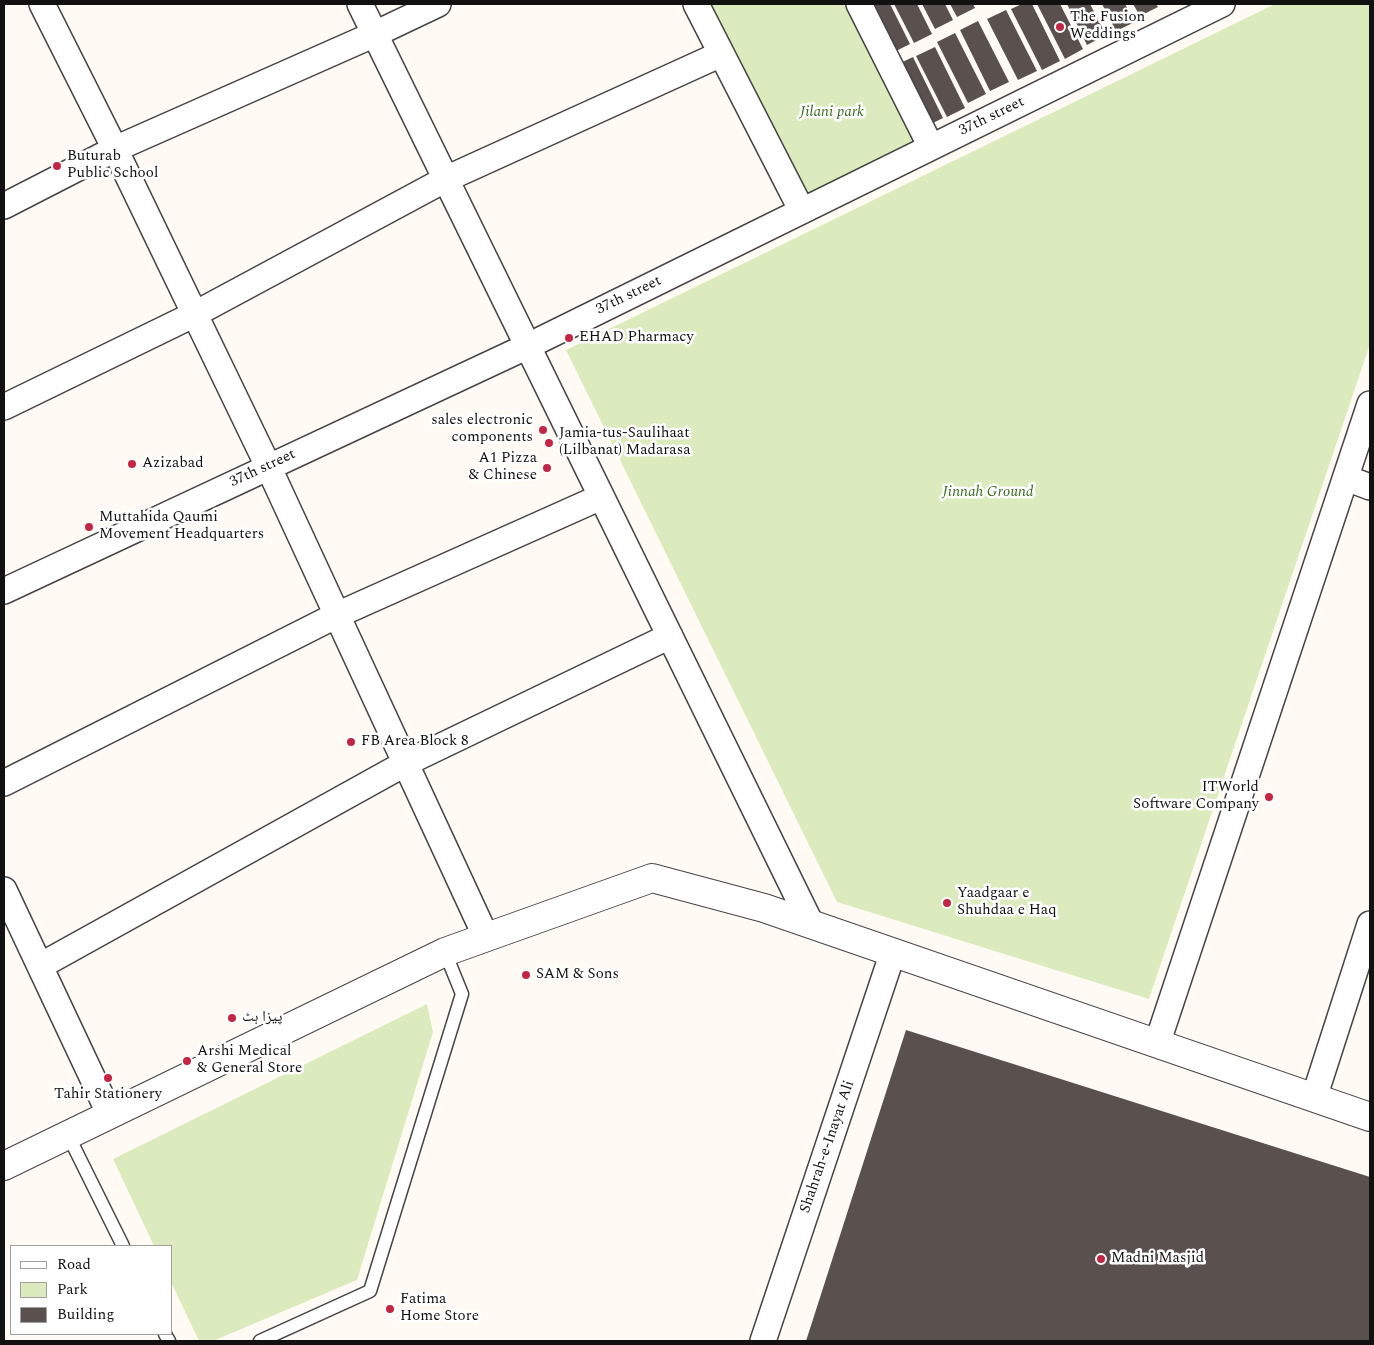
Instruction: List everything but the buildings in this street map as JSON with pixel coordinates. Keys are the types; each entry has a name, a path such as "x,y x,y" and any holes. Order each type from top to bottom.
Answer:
{"street":[{"path":"42,4 115,149 268,466 486,937"},
{"path":"360,4 811,924"},
{"path":"4,206 115,149 438,4"},
{"path":"696,4 802,211"},
{"path":"859,4 930,148"},
{"name":"37th street","path":"4,591 528,346 930,148 1190,11 1222,4"},
{"path":"4,407 194,314 446,179 721,54"},
{"path":"1157,1044 1370,404"},
{"path":"1346,478 1370,487"},
{"path":"4,783 337,615 601,497"},
{"path":"40,966 406,763 670,636"},
{"path":"4,1166 445,952 652,878 764,908 1370,1117"},
{"path":"4,890 110,1115"},
{"path":"1314,1098 1370,924"},
{"name":"Shahrah-e-Inayat Ali","path":"763,1341 893,952"}],"lane":[{"path":"260,1341 370,1291 462,994 445,952"},
{"path":"68,1135 123,1245"}],"green space":[{"name":"Jilani park","path":"696,4 855,4 931,147 802,211"},
{"name":"Jinnah Ground","path":"1275,4 1370,4 1370,344 1149,999 837,902 566,350"},
{"path":"427,1004 433,1032 357,1280 213,1341 199,1341 172,1284 172,1245 154,1245 113,1159"}],"place":[{"name":"The Fusion Weddings","path":"1060,27"},
{"name":"Buturab Public School","path":"57,166"},
{"name":"EHAD Pharmacy","path":"569,338"},
{"name":"sales electronic components","path":"543,430"},
{"name":"Jamia-tus-Saulihaat (Lilbanat) Madarasa","path":"549,443"},
{"name":"Azizabad","path":"132,464"},
{"name":"A1 Pizza & Chinese","path":"547,468"},
{"name":"Muttahida Qaumi Movement Headquarters","path":"89,527"},
{"name":"FB Area Block 8","path":"351,742"},
{"name":"ITWorld Software Company","path":"1269,797"},
{"name":"Yaadgaar e Shuhdaa e Haq","path":"947,903"},
{"name":"SAM & Sons","path":"526,975"},
{"name":"پیزا ہٹ","path":"232,1018"},
{"name":"Arshi Medical & General Store","path":"187,1061"},
{"name":"Tahir Stationery","path":"108,1078"},
{"name":"Madni Masjid","path":"1101,1259"},
{"name":"Fatima Home Store","path":"390,1309"}]}
